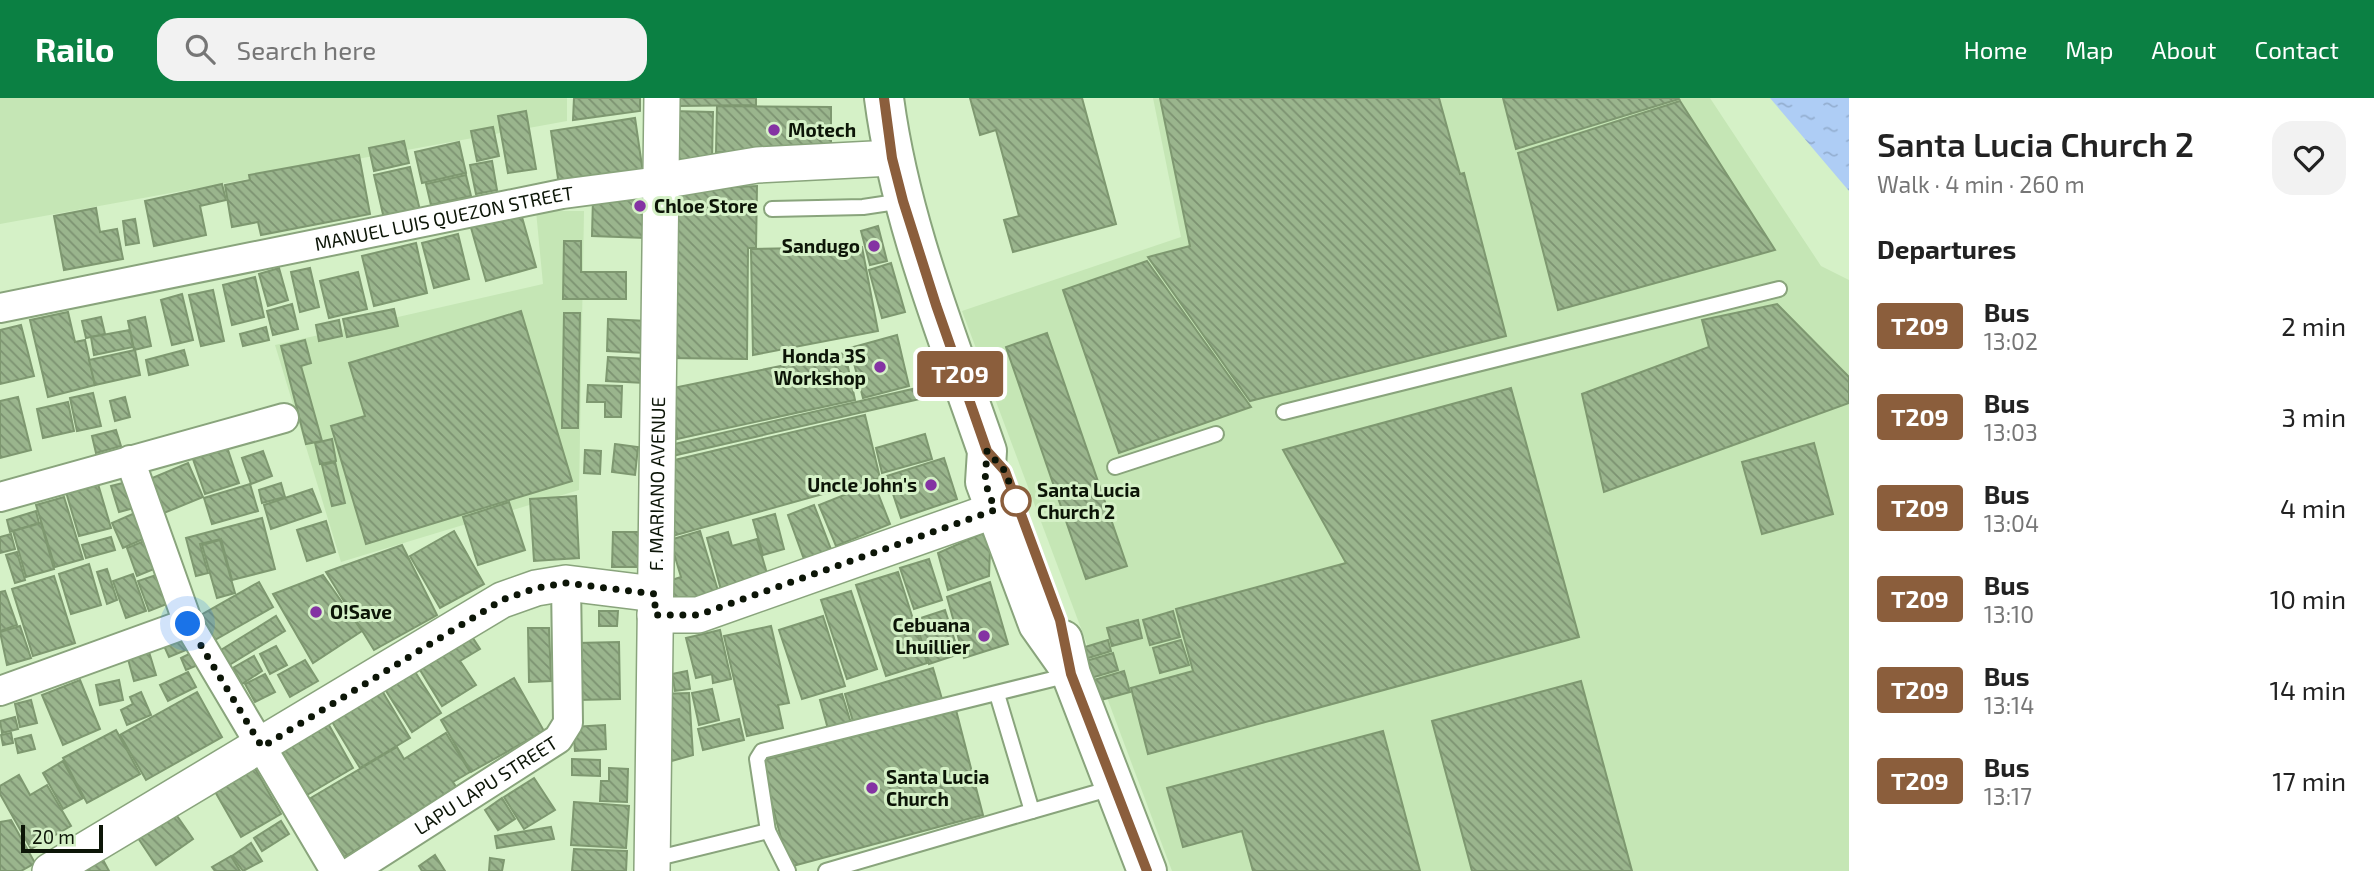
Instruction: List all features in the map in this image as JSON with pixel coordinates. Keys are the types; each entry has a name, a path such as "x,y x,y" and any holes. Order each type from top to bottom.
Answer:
{"main road":[{"path":"884,98 892,158 903,201 987,451 985,482 1038,624 1069,670"},
{"path":"987,451 1005,471 1060,620 1069,670 1147,871"}],"street":[{"name":"F. MARIANO AVENUE","path":"652,865 660,452 662,98"},
{"name":"MANUEL LUIS QUEZON STREET","path":"0,308 562,194 757,165 892,158"},
{"path":"0,497 284,418"},
{"path":"130,460 188,624 335,871"},
{"path":"50,871 262,747 502,600 536,588 566,583 698,615 995,510"},
{"name":"LAPU LAPU STREET","path":"352,871 558,738 568,723 566,583"},
{"path":"0,691 188,624"}],"lane":[{"path":"772,209 863,207 903,201"},
{"path":"1284,412 1779,289"},
{"path":"1115,467 1216,435"},
{"path":"788,871 768,831 757,759 762,751 997,694 1069,670"},
{"path":"997,694 1032,811"},
{"path":"826,871 1113,788"},
{"path":"652,865 768,831"}],"shaded area":[{"path":"0,98 567,98 567,121 0,224"},
{"path":"1153,98 1710,98 1821,266 1849,280 1849,871 1172,871 962,311 1181,237"},
{"path":"536,211 584,211 579,490 341,562 275,345 543,284"}],"water":[{"path":"1770,98 1849,98 1849,191"}],"building":[{"path":"574,98 640,98 640,111 573,120"},
{"path":"679,98 756,98 756,105 679,106"},
{"path":"970,98 1082,98 1116,224 1013,252 1004,220 1019,216 996,130 980,135"},
{"path":"1160,98 1439,98 1460,174 1464,173 1506,336 1250,401 1148,257 1190,246"},
{"path":"1503,98 1678,98 1679,99 1516,149"},
{"path":"1680,101 1775,250 1558,310 1518,153"},
{"name":"Motech","path":"717,106 831,107 831,153 716,152"},
{"path":"526,111 536,169 508,173 498,116"},
{"path":"672,111 713,112 712,160 671,159"},
{"path":"635,118 643,173 559,185 551,131"},
{"path":"493,127 499,156 477,161 471,131"},
{"path":"404,141 409,163 374,171 369,148"},
{"path":"459,142 466,173 422,183 415,152"},
{"path":"359,155 370,214 261,235 258,222 232,227 225,185 250,180 249,175"},
{"path":"492,161 497,190 476,194 470,165"},
{"path":"410,167 421,215 385,223 374,175"},
{"path":"466,175 471,196 431,205 426,184"},
{"path":"222,184 226,200 200,206 206,235 154,246 145,201"},
{"path":"757,186 756,248 748,248 747,359 666,358 673,190"},
{"path":"593,198 647,199 646,238 592,236"},
{"path":"96,208 100,232 117,229 123,259 64,270 54,216"},
{"path":"520,210 536,267 486,281 470,224"},
{"path":"135,219 139,243 126,245 123,221"},
{"name":"Sandugo","path":"878,226 887,261 870,265 861,231"},
{"path":"458,234 469,279 434,288 422,243"},
{"path":"564,241 581,241 581,272 626,272 626,299 563,299"},
{"path":"416,243 427,293 374,306 362,256"},
{"path":"862,247 878,331 753,355 751,249"},
{"path":"1147,261 1251,407 1119,453 1063,290"},
{"path":"891,263 905,312 882,318 869,270"},
{"path":"279,268 288,300 268,306 259,274"},
{"path":"310,268 319,307 300,312 291,272"},
{"path":"358,272 367,309 329,318 320,281"},
{"path":"255,277 264,317 232,325 223,285"},
{"path":"213,290 224,341 201,346 189,295"},
{"path":"182,294 193,340 172,345 161,300"},
{"path":"292,304 298,329 273,335 267,311"},
{"path":"1777,304 1849,377 1849,403 1604,492 1582,394 1709,347 1702,320"},
{"path":"394,309 398,326 347,337 343,319"},
{"path":"521,311 572,481 366,544 331,426 365,416 349,363"},
{"path":"68,312 75,342 85,340 95,385 48,397 30,320"},
{"path":"564,313 580,313 578,428 562,428"},
{"path":"101,317 105,334 86,338 82,321"},
{"path":"145,317 151,346 134,350 128,321"},
{"path":"608,319 647,321 645,353 607,351"},
{"path":"339,320 342,336 319,341 316,325"},
{"path":"21,325 34,376 0,384 0,330"},
{"path":"266,327 269,340 243,346 240,334"},
{"path":"130,330 133,347 94,355 91,337"},
{"path":"1047,333 1127,566 1086,579 1006,347"},
{"name":"Honda 3S Workshop","path":"897,335 909,386 863,398 850,348"},
{"path":"305,340 311,363 301,366 322,441 306,444 281,346"},
{"path":"135,350 140,375 95,385 89,360"},
{"path":"184,350 188,365 149,375 146,360"},
{"path":"845,353 855,400 677,439 673,388"},
{"path":"608,357 647,359 645,383 606,381"},
{"path":"588,385 622,386 621,417 605,417 605,402 587,402"},
{"path":"921,387 924,398 668,457 666,446"},
{"path":"1511,388 1579,637 1148,754 1131,688 1193,671 1176,609 1346,563 1283,450"},
{"path":"93,393 101,426 77,431 70,398"},
{"path":"18,397 31,450 0,458 0,401"},
{"path":"125,397 130,417 115,421 110,401"},
{"path":"68,402 74,431 43,438 37,409"},
{"path":"865,415 880,478 669,537 666,462"},
{"path":"116,430 121,446 96,453 92,436"},
{"path":"925,434 932,459 882,473 876,448"},
{"path":"332,439 336,461 320,464 315,443"},
{"path":"1814,443 1833,514 1762,534 1742,462"},
{"path":"615,444 638,447 635,475 612,472"},
{"path":"227,447 239,483 205,494 193,459"},
{"path":"585,450 601,451 600,474 584,473"},
{"path":"263,451 272,476 251,484 242,458"},
{"path":"944,458 957,499 901,518 887,476"},
{"path":"335,462 345,503 332,506 322,465"},
{"path":"188,463 203,497 159,515 145,481"},
{"path":"127,482 134,508 119,512 111,486"},
{"path":"281,483 285,497 262,503 259,490"},
{"path":"874,483 890,524 836,546 819,505"},
{"path":"98,484 111,528 79,536 66,492"},
{"path":"250,484 258,511 212,524 204,498"},
{"path":"312,489 321,512 271,529 264,505"},
{"path":"576,496 579,558 534,561 530,499"},
{"path":"64,497 83,559 55,567 36,505"},
{"path":"509,502 525,550 478,565 463,517"},
{"path":"814,505 832,552 805,562 788,515"},
{"path":"36,511 39,523 10,532 7,520"},
{"path":"137,512 148,537 123,548 112,523"},
{"path":"775,514 784,549 763,555 753,520"},
{"path":"262,518 275,569 232,580 221,539 200,544 208,573 196,576 186,538"},
{"path":"326,521 335,552 307,561 297,530"},
{"path":"41,523 54,569 26,577 13,531"},
{"path":"454,531 484,584 440,608 410,556"},
{"path":"700,531 719,594 668,610 660,584 681,577 670,540"},
{"path":"613,532 642,532 641,567 612,567"},
{"path":"728,532 732,546 757,539 768,577 721,590 707,538"},
{"path":"983,533 990,549 989,576 948,590 938,553"},
{"path":"11,534 15,549 0,553 0,537"},
{"path":"111,537 115,550 86,558 82,545"},
{"path":"149,539 159,567 137,576 127,548"},
{"path":"220,540 235,593 217,598 202,545"},
{"path":"402,545 437,615 374,650 326,572"},
{"path":"17,552 25,580 15,583 6,555"},
{"path":"929,559 942,600 914,609 900,568"},
{"path":"89,564 101,605 71,614 59,574"},
{"path":"107,569 117,600 107,604 97,572"},
{"path":"898,572 927,663 886,676 856,585"},
{"path":"162,573 172,602 149,611 138,581"},
{"path":"133,574 146,611 126,618 113,581"},
{"name":"O!Save","path":"323,575 362,631 313,663 273,594"},
{"path":"54,576 75,643 33,656 12,589"},
{"path":"259,582 273,607 215,640 201,615"},
{"path":"990,582 1008,644 964,658 947,597"},
{"path":"5,591 17,625 0,631 0,592"},
{"path":"851,591 877,669 847,679 821,600"},
{"path":"945,610 959,654 929,664 915,620"},
{"path":"599,611 618,611 617,626 599,626"},
{"path":"1173,611 1180,637 1150,645 1143,620"},
{"path":"276,616 285,631 226,667 216,653"},
{"path":"823,616 845,686 802,699 779,630"},
{"path":"1138,620 1142,638 1112,646 1107,628"},
{"path":"20,626 31,658 7,665 0,632"},
{"path":"771,626 789,703 778,705 783,728 747,736 724,636"},
{"path":"528,628 549,628 551,681 529,682"},
{"path":"183,630 191,648 169,657 161,639"},
{"path":"720,630 731,679 713,683 712,674 696,678 686,638"},
{"path":"469,632 480,649 460,661 476,685 442,706 417,665"},
{"path":"1108,640 1111,651 1085,659 1082,648"},
{"path":"1181,640 1189,665 1160,673 1153,648"},
{"path":"146,642 156,675 134,681 125,648"},
{"path":"619,642 620,699 578,700 577,643"},
{"path":"276,646 287,665 270,674 260,654"},
{"path":"199,649 205,662 186,670 181,658"},
{"path":"1113,653 1118,670 1091,678 1086,661"},
{"path":"254,656 262,671 242,684 233,668"},
{"path":"305,660 318,681 290,697 278,675"},
{"path":"412,667 441,713 412,732 383,686"},
{"path":"933,668 942,699 854,725 845,694"},
{"path":"687,671 690,689 675,691 672,674"},
{"path":"1124,671 1130,692 1101,700 1094,680"},
{"path":"188,672 196,687 168,701 160,685"},
{"path":"265,674 275,692 255,702 245,684"},
{"path":"514,678 544,731 471,772 441,720"},
{"path":"80,680 100,729 63,745 42,695"},
{"path":"119,680 123,700 100,705 96,685"},
{"path":"1581,681 1632,871 1472,871 1432,721"},
{"path":"381,689 410,738 360,768 331,720"},
{"path":"712,689 719,720 699,725 692,693"},
{"path":"141,692 151,715 127,725 121,710 133,704 130,697"},
{"path":"197,692 222,737 146,780 120,735"},
{"path":"689,693 693,755 661,764 660,694"},
{"path":"842,694 851,723 828,729 820,700"},
{"path":"31,700 37,723 20,727 15,704"},
{"name":"Santa Lucia Church","path":"956,710 983,815 789,867 760,761"},
{"path":"15,717 18,729 2,733 0,721"},
{"path":"325,718 353,768 307,795 278,745"},
{"path":"739,719 744,740 703,750 698,729"},
{"path":"605,725 606,749 575,751 573,727"},
{"path":"116,730 140,774 87,803 63,758"},
{"path":"1383,731 1420,871 1253,871 1242,831 1183,847 1167,788"},
{"path":"11,733 13,743 3,745 1,735"},
{"path":"446,733 470,772 453,782 458,790 344,857 309,799 397,747 404,759"},
{"path":"31,735 35,749 18,753 15,739"},
{"path":"572,759 600,760 600,776 572,775"},
{"path":"63,761 83,798 63,809 43,773"},
{"path":"253,765 281,814 241,837 213,788"},
{"path":"609,768 628,769 627,802 600,801 601,781 609,781"},
{"path":"19,775 30,795 47,785 71,826 31,849 0,794 0,786"},
{"path":"534,778 555,810 524,829 504,797"},
{"path":"502,798 515,819 498,830 485,810"},
{"path":"574,802 629,806 626,848 571,845"},
{"path":"175,813 193,839 156,865 138,838"},
{"path":"11,820 35,863 21,871 0,871 0,822"},
{"path":"281,821 289,834 262,851 254,838"},
{"path":"551,827 554,839 497,848 495,836"},
{"path":"251,843 262,861 243,871 232,856"},
{"path":"574,849 627,851 626,871 572,871"},
{"path":"435,855 445,871 422,871 419,866"},
{"path":"231,856 240,871 215,871 212,867"},
{"path":"102,858 109,871 86,871 84,868"},
{"path":"490,858 504,860 502,871 489,871"}],"bus line":[{"name":"T209","path":"884,98 892,158 903,201 963,385 987,451 1005,471 1060,620 1067,665 1147,871"}],"place":[{"name":"Motech","path":"774,130"},
{"name":"Chloe Store","path":"640,206"},
{"name":"Sandugo","path":"874,246"},
{"name":"Honda 3S Workshop","path":"880,367"},
{"name":"Uncle John's","path":"931,485"},
{"name":"Santa Lucia Church 2","path":"1016,501"},
{"name":"O!Save","path":"316,612"},
{"name":"Cebuana Lhuillier","path":"984,636"},
{"name":"Santa Lucia Church","path":"872,788"}],"route":[{"path":"188,624 262,747 502,600 536,588 566,583 655,594 655,615 698,615 995,510 985,482 987,451 1005,471 1016,501"}]}
